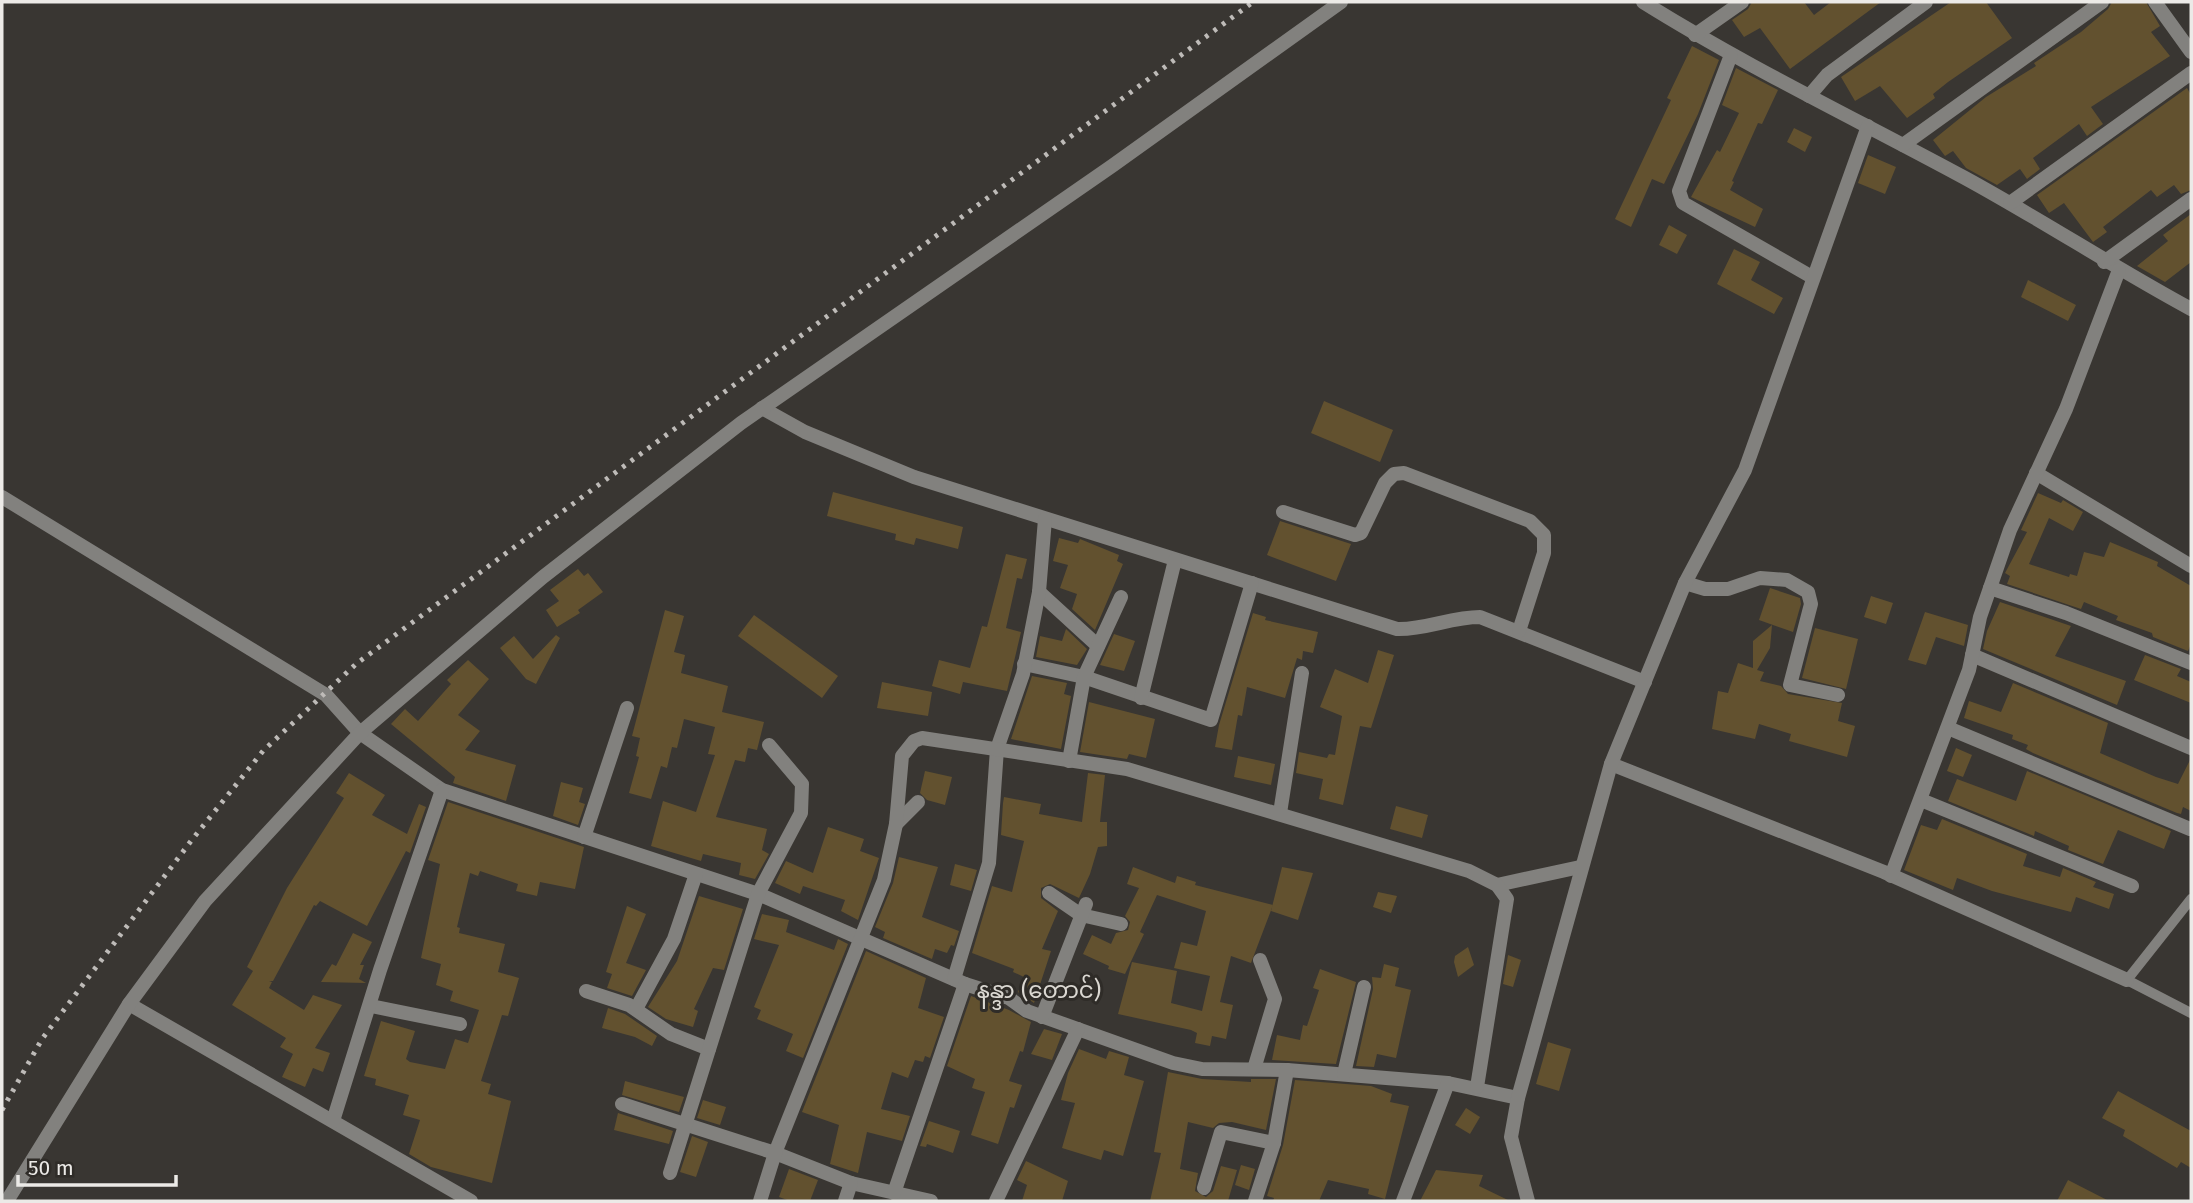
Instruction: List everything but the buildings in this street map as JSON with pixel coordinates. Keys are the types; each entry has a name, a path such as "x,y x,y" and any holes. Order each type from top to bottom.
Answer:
{"street":[{"path":"7,1201 129,1004 205,901 360,733 543,577 762,408 1101,174 1341,2"},
{"path":"1643,2 1731,55 2010,203 2104,262 2191,309"},
{"path":"1695,35 1742,2"},
{"path":"1809,96 1828,75 1926,2"},
{"path":"1903,145 2102,2"},
{"path":"2155,2 2191,52"},
{"path":"1731,55 1679,191 1683,202 1812,277"},
{"path":"2010,203 2191,73"},
{"path":"1528,1201 1511,1137 1518,1098 1580,867 1611,764 1685,583 1745,470 1868,126"},
{"path":"2104,262 2191,199"},
{"path":"1891,876 1948,728 2010,530 2066,410 2119,270"},
{"path":"762,408 805,432 914,477 1396,629 1413,629 1459,617 1480,617 1646,682"},
{"path":"1283,512 1355,536 1361,533 1385,483 1394,474 1404,473 1530,521 1544,535 1544,553 1519,631"},
{"path":"2036,473 2191,566"},
{"path":"2,497 326,695 360,733 442,790 758,894 960,982 1009,998 1027,1011 1172,1063 1202,1069 1287,1070 1448,1083 1518,1098"},
{"path":"894,1193 960,982 989,863 997,749 1024,663 1039,592 1045,519"},
{"path":"1141,698 1175,560"},
{"path":"1685,583 1705,589 1728,589 1760,578 1787,580 1808,592 1811,604 1790,685 1838,695"},
{"path":"1024,663 1084,677 1211,720 1252,583"},
{"path":"1990,588 2066,613 2191,663"},
{"path":"1039,592 1098,646"},
{"path":"1069,761 1084,677 1121,597"},
{"path":"1972,655 2191,748"},
{"path":"1280,813 1302,673"},
{"path":"584,836 627,708"},
{"path":"1948,728 2190,829"},
{"path":"760,1201 775,1153 884,880 895,824 902,756 914,741 922,738 1128,769 1469,871 1497,885 1507,900 1476,1087"},
{"path":"670,1173 758,894 801,813 802,784 769,745"},
{"path":"1611,764 1891,876 2127,980"},
{"path":"333,1121 442,790"},
{"path":"1921,800 2132,886"},
{"path":"895,824 918,802"},
{"path":"1497,885 1580,867"},
{"path":"636,1009 674,939 696,874"},
{"path":"1049,893 1083,910 1121,924"},
{"path":"1042,1017 1083,910"},
{"path":"1254,1069 1275,999 1260,960"},
{"path":"1344,1074 1364,987"},
{"path":"586,990 636,1009 671,1034 709,1049"},
{"path":"129,1004 471,1201"},
{"path":"370,1006 460,1024"},
{"path":"996,1201 1078,1029"},
{"path":"1255,1201 1274,1143 1287,1070"},
{"path":"1403,1201 1448,1083"},
{"path":"622,1104 775,1153 852,1183 931,1201"},
{"path":"1204,1188 1221,1132 1274,1143"},
{"path":"845,1201 852,1183"}],"lane":[{"path":"2191,899 2127,980 2191,1013"}],"railway":[{"path":"2,1110 42,1039 191,841 263,751 356,664 1253,2"}],"district":[{"name":"နန္ဒာ (တောင်)","path":"1039,990"}]}
